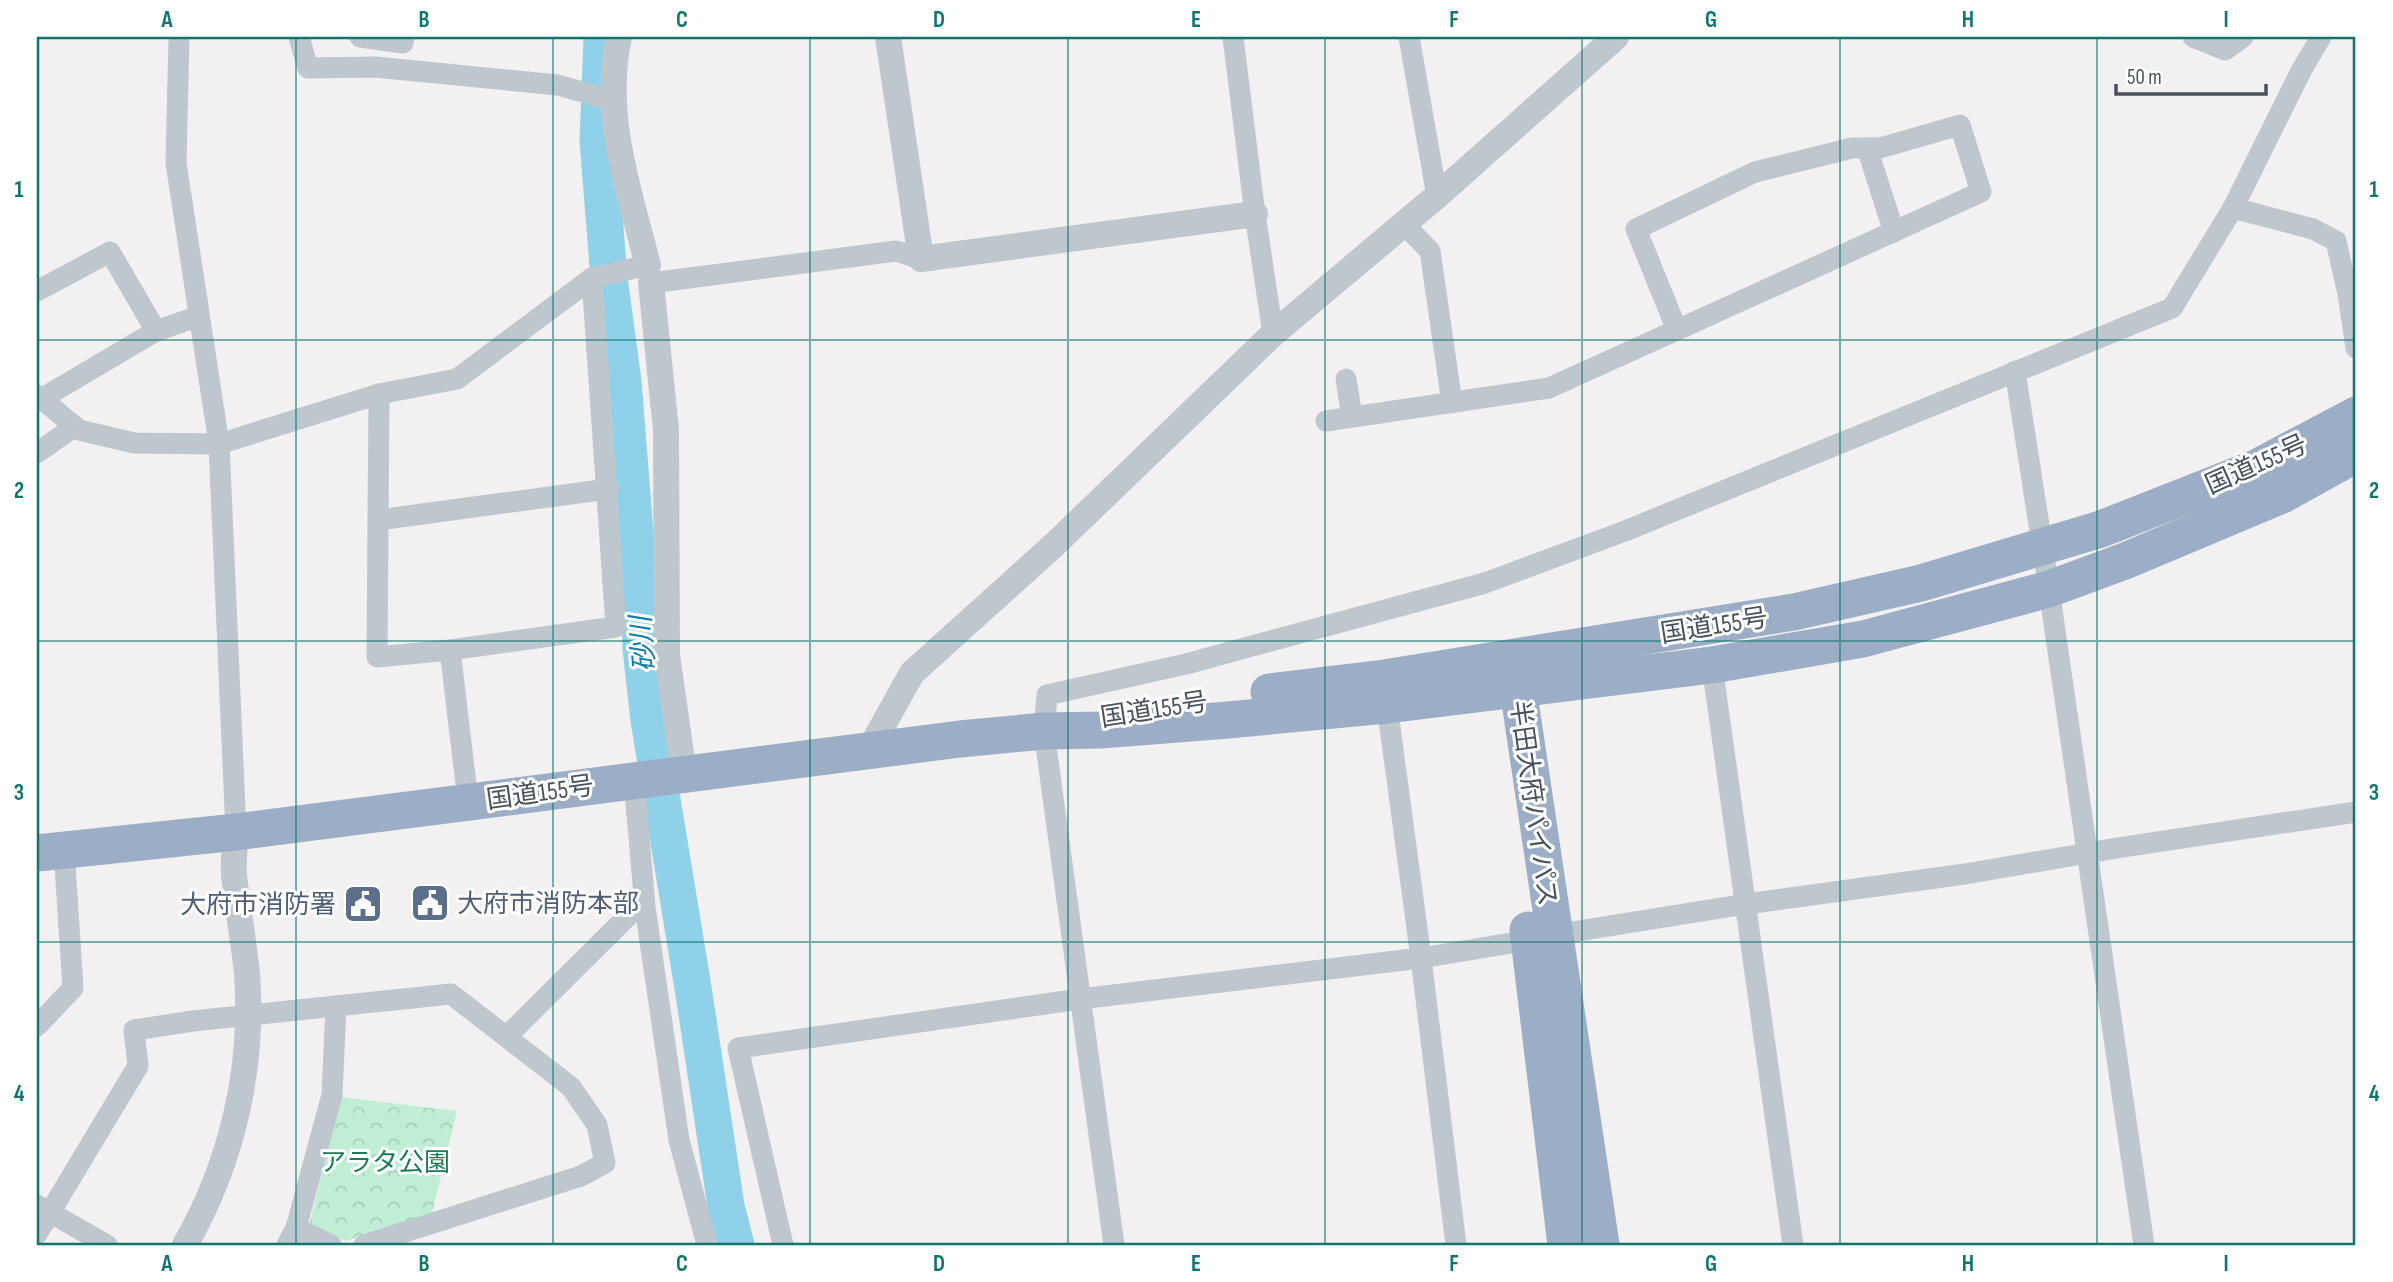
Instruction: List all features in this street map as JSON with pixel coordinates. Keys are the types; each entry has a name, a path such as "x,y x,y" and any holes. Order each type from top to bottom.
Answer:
{"highway":[{"name":"国道155号","path":"50,852 236,832 960,739 1044,731 1101,730 1387,705 1921,583 2043,547 2101,529 2256,468 2356,415"},
{"name":"国道155号","path":"1044,731 1103,715 1384,678 1503,680 1712,665 1864,639 2049,589 2126,561 2269,501 2356,454"},
{"name":"半田大府パイパス","path":"1503,680 1541,938 1601,1245"},
{"name":"半田大府パイパス","path":"1541,938 1566,1245"}],"street":[{"path":"179,37 176,163 219,444 236,832 234,872 247,972 249,1017 246,1066 224,1160 202,1214 185,1245"},
{"path":"299,37 308,68 375,67 558,85 613,100"},
{"path":"360,37 403,43 404,37"},
{"path":"619,37 613,100 618,142 648,271 666,430 667,654 684,774"},
{"path":"888,37 921,259"},
{"path":"1233,37 1273,334"},
{"path":"1409,37 1437,196"},
{"path":"868,752 912,673 1054,545 1273,334 1437,196 1614,37"},
{"path":"2193,37 2225,50 2243,37"},
{"path":"1114,1245 1044,731 1047,695 1199,661 1485,583 1625,531 2172,308 2233,208 2301,71 2321,37"},
{"path":"1326,421 1549,388 1982,192 1960,125 1880,148 1852,148 1755,172 1636,229 1676,330"},
{"path":"1867,148 1894,232"},
{"path":"2233,208 2313,229 2336,241 2356,348"},
{"path":"199,316 156,331 39,397 79,430 134,443 219,444 379,394 457,379 593,278 896,251 921,259 1255,214"},
{"path":"1404,224 1430,251 1452,403"},
{"path":"37,291 110,252 156,331"},
{"path":"379,394 377,657 450,650 616,627 593,278"},
{"path":"2015,371 2144,1245"},
{"path":"1346,379 1352,417"},
{"path":"37,453 75,426"},
{"path":"378,520 608,488"},
{"path":"450,650 468,801"},
{"path":"1712,665 1793,1245"},
{"path":"1387,705 1456,1245"},
{"path":"635,779 645,900 679,1140 707,1245"},
{"path":"783,1245 738,1048 1080,999 1421,958 1745,904 1965,874 2356,812"},
{"path":"37,1026 73,988 50,852"},
{"path":"507,1036 645,900"},
{"path":"37,1234 44,1208 138,1066 134,1030 193,1021 451,994 571,1087 597,1125 605,1163 581,1176 364,1245"},
{"path":"331,1245 292,1237 332,1095 336,1006"},
{"path":"44,1208 107,1245"}],"green space":[{"name":"アラタ公園","path":"341,1097 457,1111 432,1213 345,1241 309,1226"}],"waterway":[{"name":"砂川","path":"602,37 598,141 609,278 623,381 640,596 641,649 649,720 726,1206 736,1245"}],"place":[{"name":"大府市消防本部","path":"430,903"},
{"name":"大府市消防署","path":"363,904"}]}
